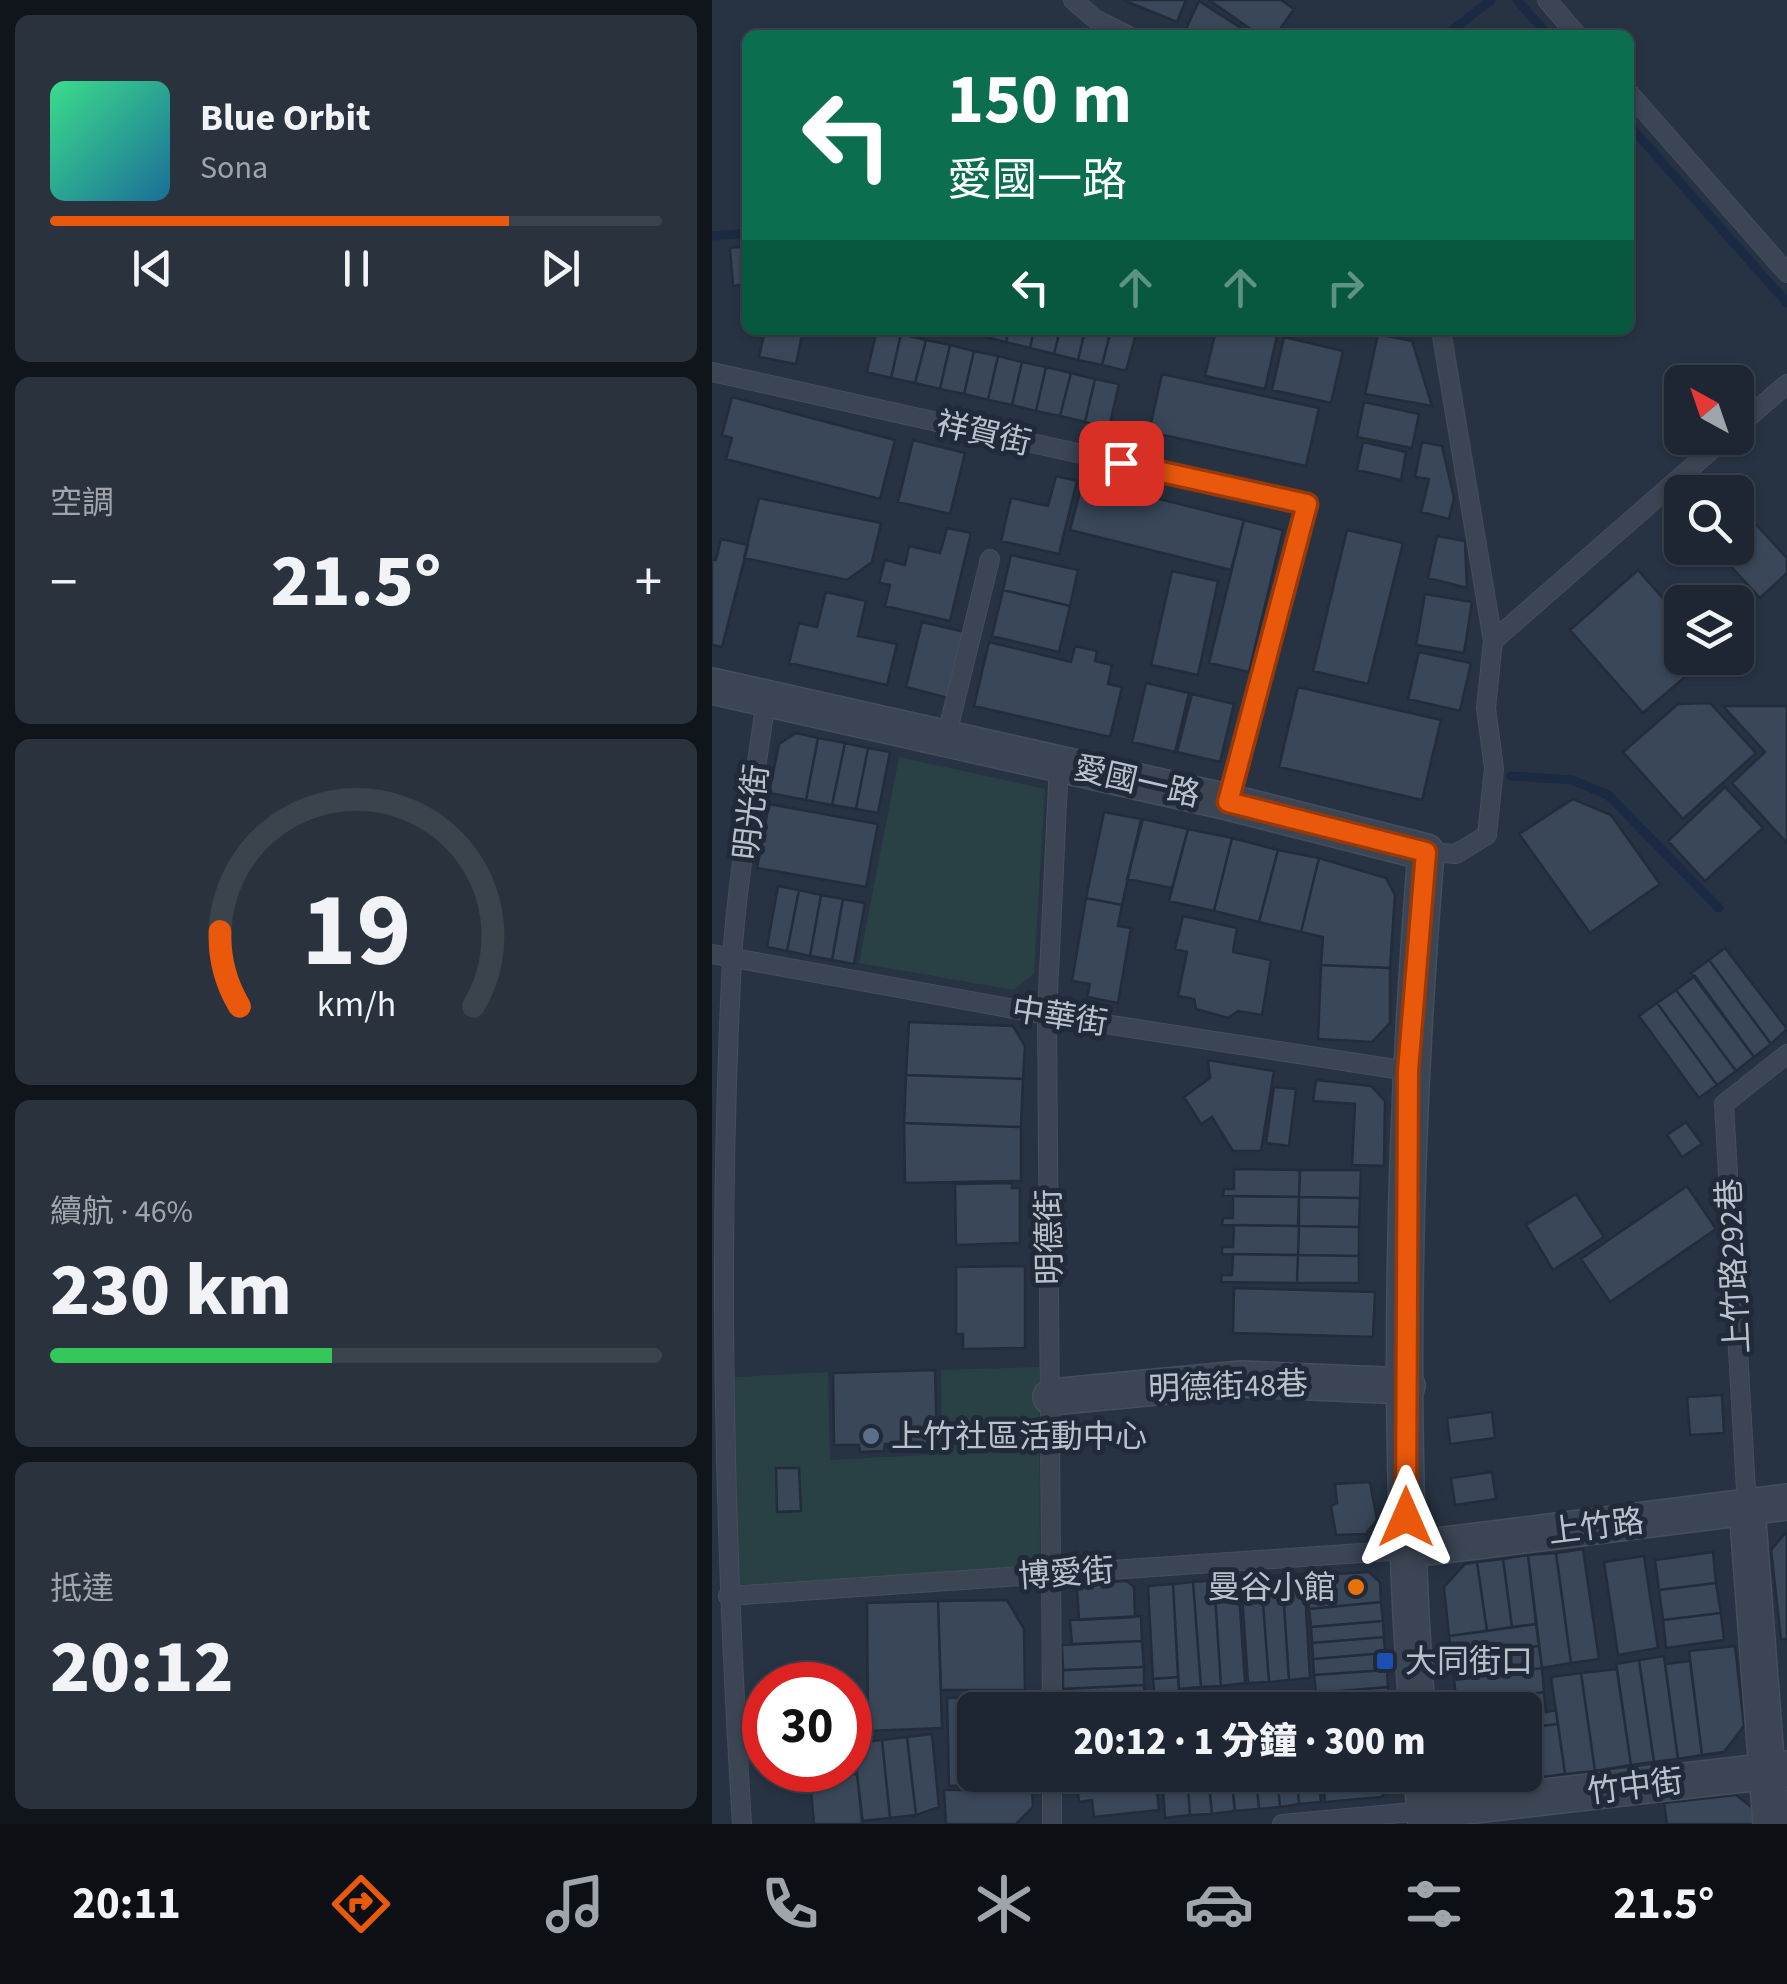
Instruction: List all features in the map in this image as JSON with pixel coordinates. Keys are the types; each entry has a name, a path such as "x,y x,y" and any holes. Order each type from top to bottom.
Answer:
{"street":[{"name":"愛國一路","path":"712,686 1228,802 1426,852"},
{"path":"1416,1692 1405,1550 1408,1071 1426,852"},
{"name":"明德街48巷","path":"1051,1398 1241,1380 1406,1386"},
{"name":"上竹路","path":"1405,1550 1786,1502"},
{"path":"1748,1508 1777,1770 1771,1824"},
{"name":"竹中街","path":"1425,1817 1777,1770"},
{"path":"1423,1792 1425,1817"}],"lane":[{"path":"1073,0 1095,19 1117,30"},
{"path":"1555,3 1574,30"},
{"path":"1634,99 1786,273"},
{"path":"1426,852 1456,854 1487,835 1494,768 1486,708 1493,641 1442,335"},
{"name":"祥賀街","path":"712,372 1307,504 1228,802"},
{"path":"1754,412 1786,384"},
{"path":"1493,641 1706,455"},
{"path":"946,738 990,558"},
{"name":"明光街","path":"742,1824 728,1596 718,1318 732,958 766,698"},
{"name":"明德街","path":"1052,1692 1047,1015 1059,764"},
{"name":"中華街","path":"712,954 1047,1015 1408,1071"},
{"name":"上竹路292巷","path":"1748,1508 1724,1104 1786,1054"},
{"name":"博愛街","path":"728,1596 1405,1550"},
{"path":"1052,1792 1052,1824"},
{"path":"1282,1824 1425,1817"}],"green space":[{"path":"899,757 1045,789 1034,973 1014,990 859,963"},
{"path":"1039,1367 1040,1567 738,1585 734,1377 828,1372 830,1460 942,1454 941,1370"}],"building":[{"path":"1123,0 1186,0 1177,22"},
{"path":"1209,0 1281,0 1294,9 1279,30 1252,30"},
{"path":"1199,1 1244,30 1185,30"},
{"path":"742,247 742,285 733,286 730,248"},
{"path":"764,335 802,335 796,364 759,357"},
{"path":"876,335 901,335 891,378 867,372"},
{"path":"901,335 926,340 915,383 891,378"},
{"path":"982,335 1008,335 1006,342"},
{"path":"1008,335 1033,335 1030,348 1006,342"},
{"path":"1033,335 1059,335 1054,354 1030,348"},
{"path":"1059,335 1084,335 1078,360 1054,354"},
{"path":"1084,335 1110,335 1102,365 1078,360"},
{"path":"1110,335 1136,335 1126,371 1102,365"},
{"path":"1215,335 1277,336 1265,389 1205,376"},
{"path":"1378,335 1412,341 1432,406 1365,394"},
{"path":"1284,337 1343,351 1331,403 1272,390"},
{"path":"926,340 950,345 940,389 915,383"},
{"path":"950,345 974,351 964,394 940,389"},
{"path":"974,351 998,356 988,400 964,394"},
{"path":"998,356 1022,362 1012,405 988,400"},
{"path":"1022,362 1046,367 1036,411 1012,405"},
{"path":"1046,367 1071,373 1060,416 1036,411"},
{"path":"1071,373 1095,379 1085,422 1060,416"},
{"path":"1162,374 1319,408 1306,466 1149,432"},
{"path":"1095,379 1119,384 1109,428 1085,422"},
{"path":"732,397 895,440 880,499 726,459 732,438 722,435"},
{"path":"1364,402 1419,414 1412,448 1357,437"},
{"path":"913,440 965,453 950,514 898,502"},
{"path":"1363,442 1406,452 1401,480 1357,470"},
{"path":"1422,442 1442,446 1454,498 1449,519 1421,512 1429,479 1415,477"},
{"path":"1056,476 1077,481 1059,554 1001,541 1011,498 1048,506"},
{"path":"1083,480 1244,520 1231,570 1070,530"},
{"path":"759,498 881,523 872,562 847,580 744,558"},
{"path":"1244,520 1283,530 1249,672 1209,663"},
{"path":"1754,522 1787,558 1787,573 1760,598 1754,585 1748,585 1730,565 1754,565"},
{"path":"947,528 971,533 950,621 885,606 890,585 879,583 885,560 905,565 909,546 940,553"},
{"path":"1347,530 1403,543 1368,684 1313,671"},
{"path":"1437,536 1465,541 1467,588 1428,578"},
{"path":"721,539 748,545 722,647 712,645 712,558 716,560"},
{"path":"1011,555 1078,570 1070,606 1003,590"},
{"path":"1638,570 1664,600 1664,675 1687,675 1643,713 1570,630"},
{"path":"1172,571 1218,581 1198,675 1151,665"},
{"path":"1003,590 1070,606 1059,652 992,636"},
{"path":"826,592 866,601 858,636 897,644 887,685 789,663 799,623 817,627"},
{"path":"1425,594 1472,602 1464,653 1416,645"},
{"path":"922,622 965,632 948,698 906,687"},
{"path":"989,642 1071,662 1075,646 1097,651 1095,661 1112,665 1108,684 1122,687 1110,737 974,706"},
{"path":"1419,652 1471,663 1460,711 1408,699"},
{"path":"1146,683 1189,693 1175,752 1132,742"},
{"path":"1298,687 1441,720 1422,800 1279,767"},
{"path":"1192,694 1234,704 1220,762 1177,752"},
{"path":"1710,703 1756,753 1683,819 1623,752 1678,704"},
{"path":"1723,706 1787,706 1787,843 1732,783 1765,752"},
{"path":"796,733 818,738 806,800 769,793 779,744"},
{"path":"818,738 845,743 832,805 806,800"},
{"path":"845,743 868,748 856,809 832,805"},
{"path":"868,748 890,752 878,813 856,809"},
{"path":"1725,787 1763,828 1705,881 1668,841"},
{"path":"1573,799 1611,815 1660,884 1590,933 1519,834"},
{"path":"769,804 878,824 866,887 757,868"},
{"path":"1104,812 1141,819 1122,905 1086,898"},
{"path":"1143,819 1188,829 1172,888 1127,879"},
{"path":"1188,829 1232,838 1214,911 1169,901"},
{"path":"1232,838 1278,850 1259,922 1214,911"},
{"path":"1278,850 1319,858 1301,932 1259,922"},
{"path":"1319,858 1386,878 1395,895 1390,968 1321,965 1323,937 1301,932"},
{"path":"778,886 799,890 787,951 767,947"},
{"path":"799,890 821,895 810,956 787,951"},
{"path":"821,895 843,899 832,960 810,956"},
{"path":"1086,898 1122,905 1118,926 1131,928 1118,1003 1087,997 1090,984 1072,981"},
{"path":"843,899 865,903 854,964 832,960"},
{"path":"1183,916 1237,928 1233,952 1271,960 1262,1015 1238,1011 1228,1018 1196,1009 1194,999 1178,996 1187,952 1175,949"},
{"path":"1725,948 1787,1029 1771,1044 1709,960"},
{"path":"1709,960 1771,1044 1754,1057 1691,973"},
{"path":"1321,965 1390,968 1390,1023 1372,1042 1318,1039"},
{"path":"1695,976 1754,1057 1736,1071 1676,990"},
{"path":"1676,990 1736,1071 1717,1085 1657,1003"},
{"path":"1657,1003 1717,1085 1699,1098 1639,1016"},
{"path":"909,1022 1013,1026 1025,1046 1023,1079 906,1075"},
{"path":"1208,1060 1274,1071 1261,1151 1233,1151 1212,1117 1201,1124 1184,1097 1210,1078"},
{"path":"906,1075 1023,1079 1021,1127 904,1123"},
{"path":"1316,1080 1371,1086 1385,1101 1384,1166 1352,1165 1355,1104 1313,1101"},
{"path":"1274,1087 1296,1089 1289,1146 1266,1143"},
{"path":"1686,1122 1702,1144 1682,1157 1667,1135"},
{"path":"904,1123 1021,1127 1021,1181 905,1183"},
{"path":"1234,1169 1300,1170 1299,1197 1223,1196 1224,1189 1234,1189"},
{"path":"1300,1170 1361,1170 1360,1198 1299,1197"},
{"path":"1012,1183 1012,1188 1020,1188 1020,1243 956,1245 955,1184"},
{"path":"1687,1186 1716,1229 1610,1302 1581,1259"},
{"path":"1576,1194 1604,1237 1553,1270 1526,1225"},
{"path":"1233,1196 1299,1197 1299,1226 1222,1225 1223,1218 1233,1218"},
{"path":"1299,1197 1360,1198 1359,1227 1298,1226"},
{"path":"1234,1225 1299,1226 1298,1255 1222,1254 1222,1247 1233,1247"},
{"path":"1299,1226 1359,1227 1359,1256 1298,1255"},
{"path":"1233,1254 1298,1255 1297,1283 1221,1282 1222,1275 1232,1275"},
{"path":"1298,1255 1359,1256 1359,1283 1297,1283"},
{"path":"1025,1266 1025,1348 963,1349 963,1334 956,1334 956,1267"},
{"path":"1234,1288 1375,1292 1373,1337 1233,1333"},
{"path":"935,1370 937,1442 933,1451 923,1452 920,1443 885,1444 884,1451 860,1452 859,1445 834,1445 833,1373"},
{"path":"1722,1395 1724,1433 1690,1435 1687,1397"},
{"path":"1492,1412 1495,1438 1450,1444 1447,1418"},
{"path":"776,1468 799,1468 801,1511 777,1512"},
{"path":"1492,1472 1496,1499 1455,1505 1451,1478"},
{"path":"1370,1482 1377,1520 1366,1534 1336,1535 1331,1506 1337,1503 1335,1484"},
{"path":"1787,1531 1787,1639 1781,1639 1771,1550"},
{"path":"1583,1549 1599,1659 1571,1663 1556,1553"},
{"path":"1713,1552 1716,1583 1659,1590 1655,1560"},
{"path":"1556,1553 1571,1663 1542,1668 1528,1555"},
{"path":"1528,1555 1536,1624 1512,1627 1503,1559"},
{"path":"1644,1556 1658,1648 1618,1655 1604,1562"},
{"path":"1503,1559 1512,1627 1487,1631 1477,1562"},
{"path":"1477,1562 1487,1631 1449,1636 1444,1587 1465,1564"},
{"path":"1369,1572 1380,1582 1381,1602 1309,1609 1306,1576"},
{"path":"1304,1574 1310,1678 1289,1680 1282,1575"},
{"path":"1282,1575 1289,1680 1269,1682 1261,1577"},
{"path":"1261,1577 1269,1682 1248,1683 1241,1579"},
{"path":"1238,1578 1245,1683 1221,1686 1214,1580"},
{"path":"1214,1580 1221,1686 1201,1687 1193,1582"},
{"path":"1127,1581 1134,1587 1135,1617 1079,1620 1077,1589 1084,1583"},
{"path":"1193,1582 1201,1687 1179,1689 1173,1584"},
{"path":"1716,1583 1721,1613 1663,1620 1659,1590"},
{"path":"1173,1584 1178,1677 1153,1679 1148,1586"},
{"path":"1007,1600 1024,1629 1025,1690 941,1690 938,1601"},
{"path":"938,1601 942,1728 872,1731 867,1603"},
{"path":"1381,1602 1383,1621 1311,1627 1309,1609"},
{"path":"1721,1613 1724,1640 1666,1648 1663,1620"},
{"path":"1141,1616 1142,1641 1072,1644 1070,1620"},
{"path":"1383,1621 1384,1637 1312,1643 1311,1627"},
{"path":"1536,1624 1539,1646 1452,1658 1449,1636"},
{"path":"1384,1637 1385,1653 1313,1659 1312,1643"},
{"path":"1142,1641 1144,1667 1063,1670 1062,1645"},
{"path":"1539,1646 1542,1668 1454,1680 1452,1658"},
{"path":"1735,1646 1744,1726 1724,1752 1702,1755 1689,1651"},
{"path":"1385,1653 1387,1670 1314,1675 1313,1659"},
{"path":"1664,1656 1678,1759 1654,1762 1639,1660"},
{"path":"1639,1660 1654,1762 1631,1765 1616,1664"},
{"path":"1690,1661 1702,1755 1678,1759 1665,1664"},
{"path":"1144,1667 1144,1685 1063,1689 1063,1670"},
{"path":"1542,1668 1544,1692 1455,1692 1454,1680"},
{"path":"1617,1669 1631,1765 1595,1771 1581,1673"},
{"path":"1387,1670 1388,1687 1316,1692 1314,1675"},
{"path":"1581,1673 1595,1771 1565,1774 1551,1677"},
{"path":"1178,1677 1179,1692 1154,1692 1153,1679"},
{"path":"1144,1685 1144,1692 1063,1692 1063,1689"},
{"path":"1388,1687 1388,1692 1328,1692"},
{"path":"1542,1692 1546,1712 1556,1710 1558,1724 1542,1726"},
{"path":"947,1698 957,1698 957,1786 949,1786"},
{"path":"1558,1724 1565,1774 1542,1777 1542,1726"},
{"path":"932,1734 939,1807 916,1815 907,1737"},
{"path":"907,1737 916,1815 890,1818 882,1740"},
{"path":"882,1740 890,1818 862,1821 859,1792 872,1792 872,1741"},
{"path":"944,1790 1032,1792 1033,1807 1016,1824 946,1824"},
{"path":"811,1792 859,1792 863,1824 814,1824"},
{"path":"1078,1792 1157,1792 1159,1810 1094,1817 1092,1800 1079,1802"},
{"path":"1163,1792 1188,1792 1190,1815 1165,1818"},
{"path":"1188,1792 1210,1792 1212,1814 1190,1815"},
{"path":"1210,1792 1233,1792 1235,1811 1212,1814"},
{"path":"1233,1792 1258,1792 1259,1809 1235,1811"},
{"path":"1258,1792 1279,1792 1280,1807 1259,1809"},
{"path":"1279,1792 1298,1792 1299,1804 1280,1807"},
{"path":"1298,1792 1320,1792 1321,1802 1299,1804"},
{"path":"1324,1792 1386,1792 1381,1797 1325,1802"},
{"path":"1736,1795 1754,1809 1755,1824 1667,1824 1664,1803"}],"waterway":[{"path":"1452,30 1491,0"},
{"path":"1517,0 1544,30"},
{"path":"1634,131 1787,303"},
{"path":"712,236 742,233"},
{"path":"1511,776 1572,780 1608,795 1719,908"}],"place":[{"name":"上竹社區活動中心","path":"871,1436"},
{"name":"曼谷小館","path":"1356,1587"},
{"name":"大同街口","path":"1385,1661"}],"route":[{"path":"1121,463 1307,504 1228,802 1426,852 1408,1071 1406,1517"}]}
